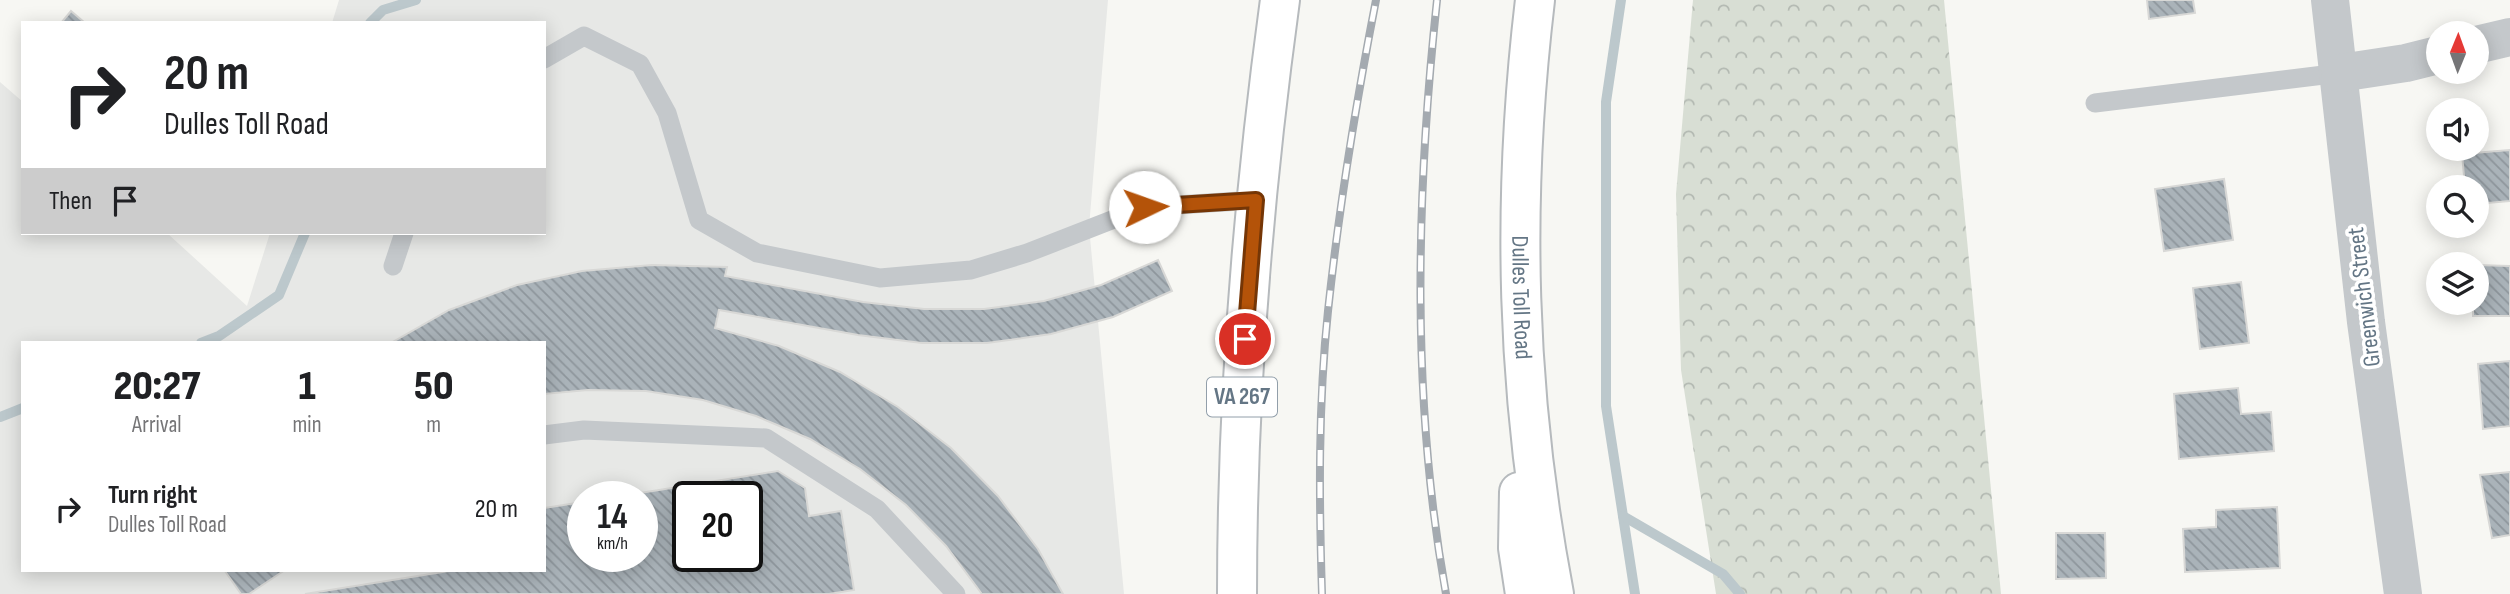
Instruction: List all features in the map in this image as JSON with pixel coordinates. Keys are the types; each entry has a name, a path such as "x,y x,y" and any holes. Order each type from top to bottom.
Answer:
{"highway":[{"name":"VA 267","path":"1237,594 1247,290 1280,0"},
{"name":"Dulles Toll Road","path":"1535,0 1521,163 1520,305 1532,444 1554,594"},
{"path":"1520,305 1518,548 1525,594"}],"street":[{"name":"Greenwich Street","path":"2330,0 2366,322 2403,594"},
{"path":"2489,43 2510,37"},
{"path":"2340,73 2426,58"}],"lane":[{"path":"546,58 584,36 640,64 667,113 699,220 757,253 880,278 971,270 1027,253 1145,207 1256,200"},
{"path":"2095,103 2340,73"},
{"path":"393,266 403,235"},
{"path":"546,435 584,430 766,438 877,509 956,594"}],"shaded area":[{"path":"339,0 1108,0 1089,227 1124,594 0,594 0,82 21,100 21,235 169,235 247,306 269,235 546,235 546,21 333,21"}],"green space":[{"path":"1693,0 1944,0 2001,594 1716,594 1681,370 1676,194"}],"building":[{"path":"2147,0 2193,0 2195,13 2149,19"},
{"path":"71,11 83,21 63,21"},
{"path":"2510,150 2510,201 2489,203 2489,175 2464,175 2463,161 2489,161 2489,152"},
{"path":"2224,179 2233,240 2164,251 2155,189"},
{"path":"1158,260 1172,291 1113,317 1051,334 987,343 922,343 858,335 719,310 715,328 779,346 840,372 898,407 951,448 998,496 1038,549 1063,594 982,594 946,546 906,505 860,469 810,439 756,416 703,400 646,391 588,390 546,394 546,341 395,341 449,310 517,285 582,271 652,265 727,267 725,276 863,302 924,309 984,309 1044,301 1101,285"},
{"path":"2489,265 2510,266 2510,316 2473,316 2489,315"},
{"path":"2241,282 2249,343 2200,349 2193,288"},
{"path":"2510,361 2510,426 2483,429 2478,364"},
{"path":"2238,388 2241,414 2271,412 2274,451 2179,459 2174,394"},
{"path":"778,471 805,488 809,516 841,511 854,590 829,594 305,594 442,572 546,572 546,508 567,504 567,572 658,572 658,490 672,488 672,572 763,572 763,481 715,481"},
{"path":"2510,472 2510,535 2492,538 2480,475"},
{"path":"2277,507 2280,568 2185,572 2183,529 2216,527 2216,510"},
{"path":"2056,533 2105,533 2106,578 2056,579"},
{"path":"226,572 282,572 249,594 241,594"}],"waterway":[{"path":"372,21 383,10 416,0"},
{"path":"1621,0 1606,102 1606,406 1635,594"},
{"path":"206,341 219,336 279,295 304,235"},
{"path":"0,417 21,409"},
{"path":"1623,516 1723,574 1740,594"}],"railway":[{"path":"1322,594 1320,452 1325,346 1343,194 1376,0"},
{"path":"1437,0 1425,148 1420,297 1427,446 1446,594"}],"route":[{"path":"1145,207 1256,200 1245,339"}]}
